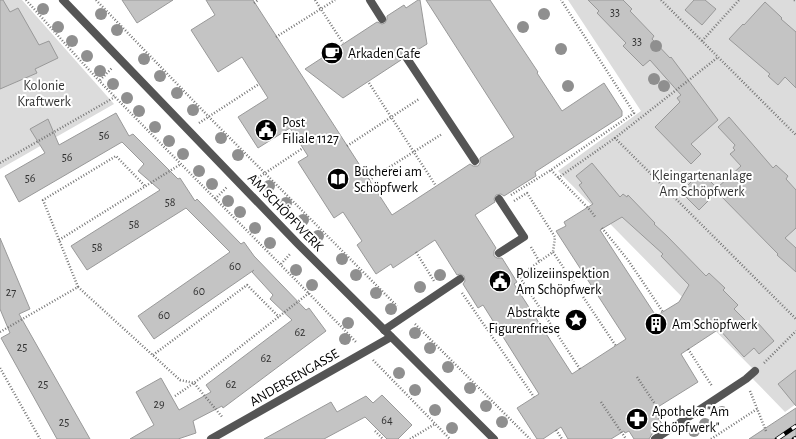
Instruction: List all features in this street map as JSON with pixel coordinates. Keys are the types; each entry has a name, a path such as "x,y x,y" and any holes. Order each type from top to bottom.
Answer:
{"street":[{"name":"AM SCHÖPFWERK","path":"62,0 243,188 494,439"},
{"path":"370,0 382,19"},
{"path":"406,57 475,161"},
{"path":"499,253 524,237 501,203"},
{"path":"384,330 457,281"},
{"name":"ANDERSENGASSE","path":"211,439 391,337"},
{"path":"655,439 756,371"}],"path":[{"path":"26,0 114,97 309,293 450,439"},
{"path":"96,0 264,174 529,439"},
{"path":"254,2 258,0"},
{"path":"315,0 343,42"},
{"path":"276,37 335,0"},
{"path":"501,203 634,113 561,0"},
{"path":"661,0 796,136"},
{"path":"702,41 739,0"},
{"path":"558,178 615,138 717,58"},
{"path":"100,80 121,60"},
{"path":"369,83 436,186"},
{"path":"188,130 259,84"},
{"path":"347,146 429,92"},
{"path":"0,162 114,97"},
{"path":"369,180 452,127"},
{"path":"615,138 796,319"},
{"path":"243,188 303,148"},
{"path":"145,186 116,156 43,200 78,287 180,380 194,383 231,428"},
{"path":"59,240 181,164"},
{"path":"551,170 596,218"},
{"path":"215,199 236,180"},
{"path":"501,203 527,194 555,237 553,252 616,346"},
{"path":"602,228 628,260 663,312"},
{"path":"416,252 441,292"},
{"path":"553,252 519,276 580,369"},
{"path":"457,281 534,398"},
{"path":"153,354 247,285 278,317"},
{"path":"0,332 78,287"},
{"path":"175,396 194,383 309,293"},
{"path":"756,371 796,331"},
{"path":"688,349 719,397"},
{"path":"0,368 40,439"},
{"path":"637,376 671,429"},
{"path":"746,379 766,431"},
{"path":"601,402 626,439"},
{"path":"711,439 757,409"},
{"path":"410,439 435,424"},
{"path":"556,430 562,439"},
{"path":"375,431 383,439"}],"green space":[{"name":"Kolonie Kraftwerk","path":"0,0 22,0 114,104 0,169"},
{"name":"Kleingartenanlage Am Schöpfwerk","path":"568,0 796,0 796,404 785,412 753,379 755,371 558,171 641,111"}],"building":[{"path":"0,0 3,0 10,12 18,8 39,45 49,41 58,58 35,69 37,73 0,89"},
{"path":"122,0 173,0 137,23"},
{"path":"206,0 253,0 392,215 470,164 473,166 478,166 480,163 480,158 514,137 426,0 490,0 562,111 604,83 622,111 622,116 535,172 536,176 504,196 501,194 496,195 494,199 495,202 475,215 496,248 494,251 494,256 497,258 502,258 517,282 514,284 572,374 626,339 556,231 566,226 564,222 593,204 579,185 582,183 576,176 592,163 620,197 623,194 627,197 628,195 655,223 654,224 706,276 709,273 725,288 723,290 738,305 734,309 753,328 758,323 774,341 759,354 754,348 744,357 719,329 681,354 698,382 653,410 664,427 652,434 649,439 634,439 629,431 625,433 624,431 611,439 568,439 561,427 543,439 537,439 517,408 539,394 483,305 478,308 463,284 465,281 464,276 460,274 457,275 435,240 393,268 391,264 376,274 357,245 362,241 343,212 334,218 298,162 308,156 290,128 258,148 238,117 268,98 242,57 218,72 191,30 215,15","holes":["622,217 663,254 661,256 689,285 679,302 656,316 600,230"]},
{"path":"420,0 427,44 411,54 408,52 403,52 401,55 401,60 343,98 305,69 377,22 382,24 385,23 387,16 404,5 406,8"},
{"path":"588,0 623,0 632,9 630,11 654,36 652,39 670,58 671,57 718,120 691,144 701,154 691,164 655,127 680,102 677,98 681,95 650,60 643,66 623,46 626,43 597,13 599,11"},
{"path":"694,0 705,0 716,9 702,25 685,10"},
{"path":"765,2 796,32 796,88 785,77 778,85 768,76 770,74 729,39"},
{"path":"116,113 129,136 133,134 178,179 180,178 195,201 197,199 241,244 244,242 254,256 306,310 309,308 326,331 223,408 222,406 193,421 196,433 178,439 130,439 154,425 136,392 161,378 179,410 211,392 206,385 292,320 270,299 273,295 252,272 254,270 154,339 138,316 230,252 186,208 87,270 71,246 160,190 138,171 144,164 122,142 19,202 5,176 45,153 30,129 48,119 59,145"},
{"path":"729,117 773,168 776,165 788,176 786,179 796,190 796,228 785,238 796,248 796,272 777,255 778,254 717,192 699,210 681,192 701,172 717,188 741,166 730,154 735,150 733,148 735,145 718,127"},
{"path":"0,238 30,309 19,314 90,439 57,439 1,338 10,333 0,309"},
{"path":"796,370 796,406 778,384"},
{"path":"382,395 412,425 398,439 387,439 365,417 324,439 264,439 331,402 337,412 366,396 373,403"},
{"path":"796,408 796,439 749,439"}],"railway":[{"path":"777,439 796,426"}],"place":[{"name":"Arkaden Cafe","path":"332,53"},
{"name":"Post Filiale 1127","path":"266,130"},
{"name":"Bücherei am Schöpfwerk","path":"338,179"},
{"name":"Polizeiinspektion Am Schöpfwerk","path":"500,281"},
{"name":"Abstrakte Figurenfriese","path":"576,320"},
{"name":"Am Schöpfwerk","path":"656,324"},
{"name":"Apotheke \"Am Schöpfwerk\"","path":"637,419"}]}
